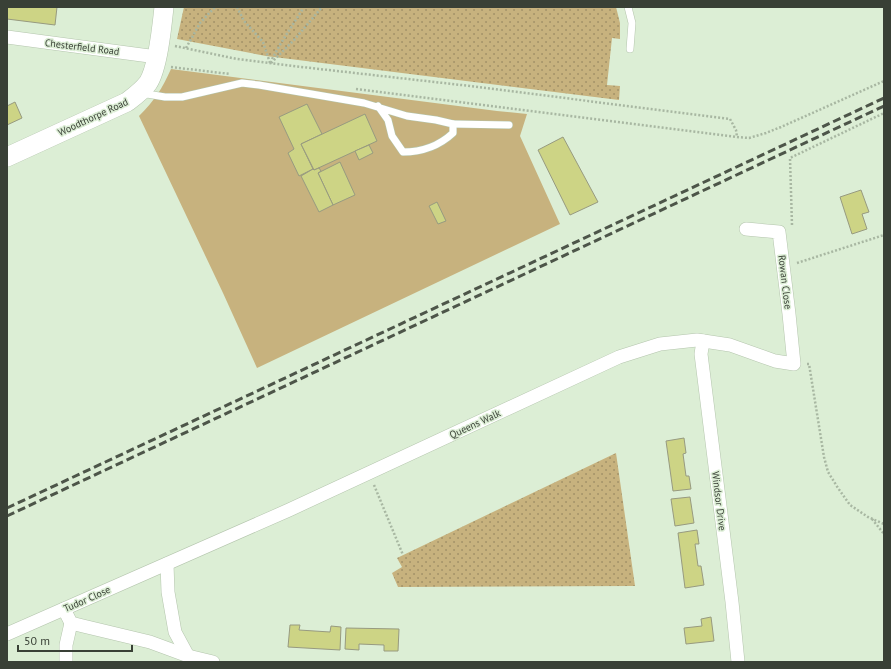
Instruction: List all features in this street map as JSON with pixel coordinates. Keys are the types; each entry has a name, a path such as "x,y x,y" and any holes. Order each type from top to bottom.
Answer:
{"street":[{"name":"Woodthorpe Road","path":"7,157 127,102 139,93 149,82 157,55 164,7"},
{"name":"Chesterfield Road","path":"7,37 157,55"},
{"name":"Rowan Close","path":"746,229 779,232 794,364"},
{"name":"Queens Walk","path":"167,564 369,473 619,357 660,344 703,341 730,345 775,361 794,364"},
{"name":"Windsor Drive","path":"703,341 701,354 738,662"},
{"name":"Tudor Close","path":"7,634 167,564"},
{"path":"167,564 168,592 175,632 188,656"},
{"path":"64,609 71,623 66,645 66,662"},
{"path":"71,623 150,642 188,656 213,662"}],"lane":[{"path":"628,7 632,23 630,49"},
{"path":"139,93 165,97 182,97 242,83 364,102 407,116 453,124 509,125"},
{"path":"378,106 388,120 392,136 403,152 412,152 429,148 446,140 454,133 453,124"}],"path":[{"path":"186,48 200,23 215,7"},
{"path":"237,7 244,21 263,42 270,63"},
{"path":"270,63 304,7"},
{"path":"270,63 295,39 322,7"},
{"path":"157,55 186,48 270,63 470,86 730,119 736,130 737,138"},
{"path":"157,55 231,74"},
{"path":"352,88 737,138 750,138 766,133 884,81"},
{"path":"792,228 790,158 884,112"},
{"path":"795,264 884,235"},
{"path":"794,364 809,364 828,472 850,505 870,518 884,524"},
{"path":"369,473 403,555"},
{"path":"870,518 884,534"}],"shaded area":[{"path":"184,7 616,7 620,23 620,39 612,38 607,85 620,86 619,100 266,56 177,39"},
{"path":"171,69 527,114 520,136 560,224 257,368 139,116 158,94"},
{"path":"616,453 635,586 398,587 392,573 402,567 397,558"}],"building":[{"path":"7,7 57,7 55,25 7,19"},
{"path":"15,102 22,118 7,125 7,106"},
{"path":"307,104 322,134 301,144 313,169 299,176 288,153 294,149 279,117"},
{"path":"365,114 377,141 314,170 301,144"},
{"path":"563,137 598,202 570,215 538,150"},
{"path":"369,145 373,153 359,160 355,151"},
{"path":"340,162 355,195 333,205 318,173"},
{"path":"319,168 321,171 318,173 333,205 319,212 301,176 313,169"},
{"path":"861,190 869,212 862,214 867,229 852,234 840,197"},
{"path":"437,202 446,221 438,224 429,206"},
{"path":"684,438 686,453 683,454 686,476 689,476 691,489 673,491 666,441"},
{"path":"690,497 694,523 675,526 671,499"},
{"path":"697,530 699,544 695,544 698,566 701,566 704,585 685,588 678,533"},
{"path":"711,617 714,641 686,644 684,628 702,626 701,619"},
{"path":"290,625 300,625 299,630 330,632 331,626 341,627 340,650 288,647"},
{"path":"346,628 399,629 398,651 384,651 384,645 359,644 359,650 345,649"}],"railway":[{"path":"7,508 884,98"},
{"path":"7,516 884,106"}]}
